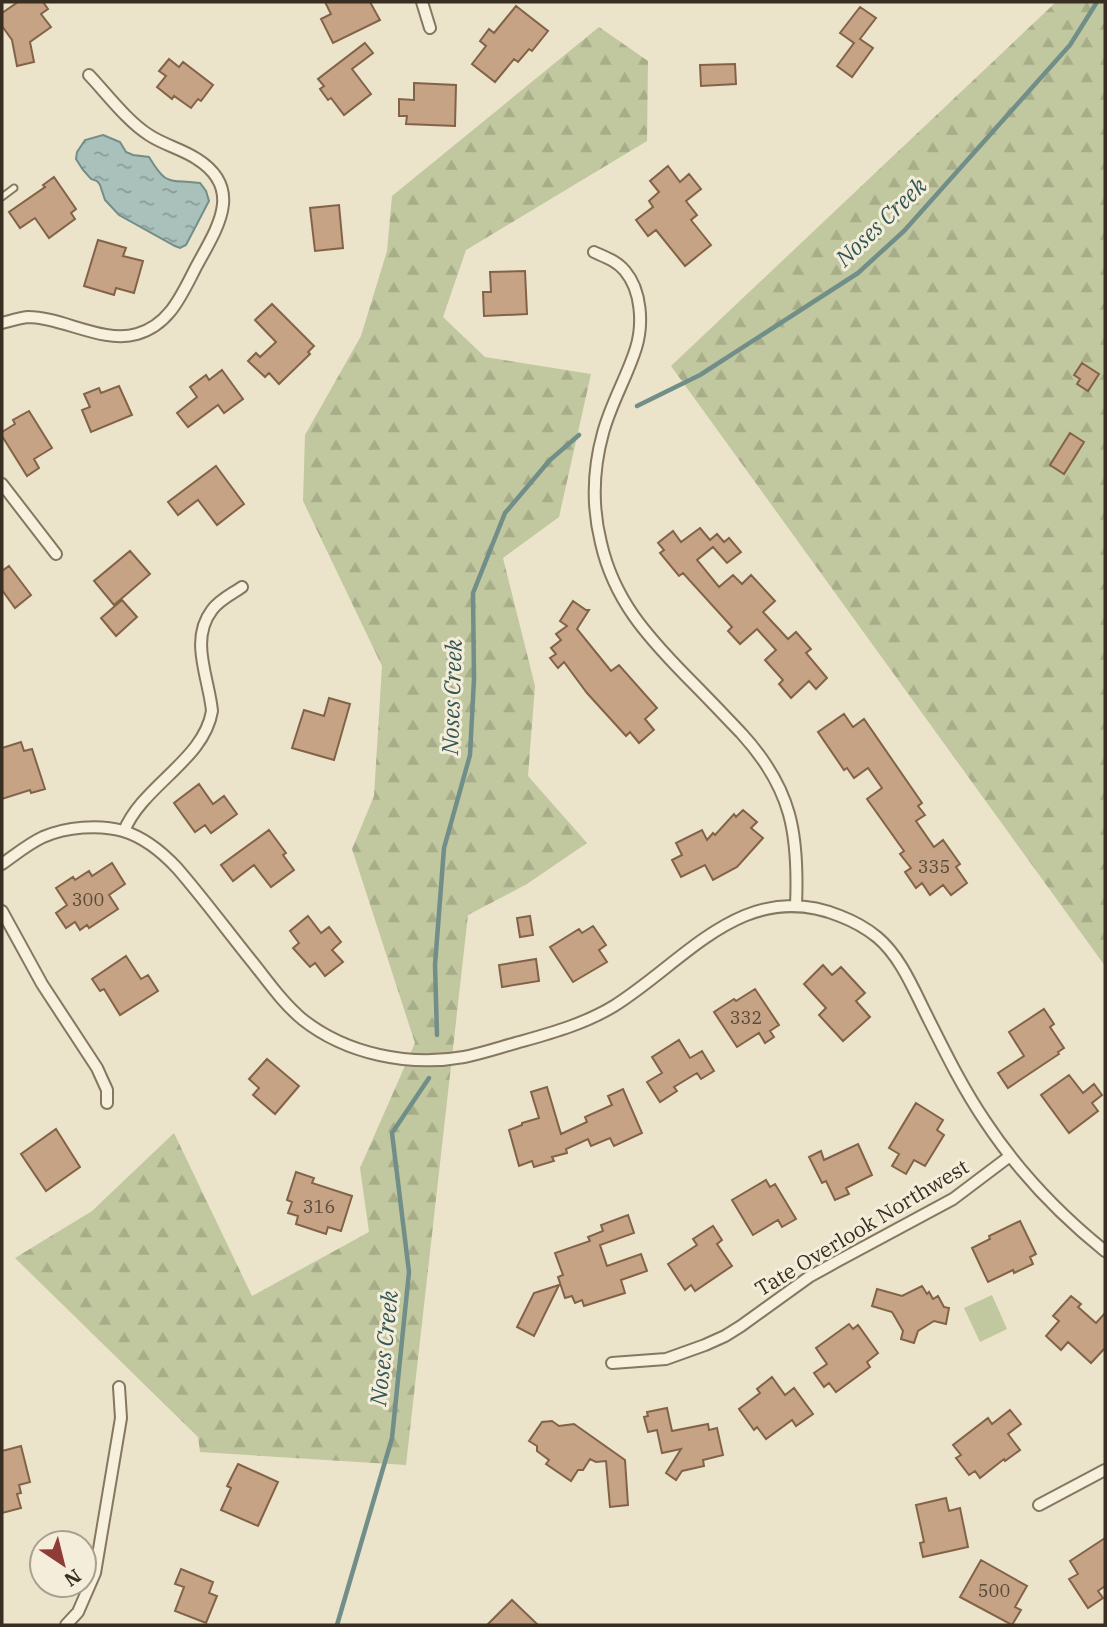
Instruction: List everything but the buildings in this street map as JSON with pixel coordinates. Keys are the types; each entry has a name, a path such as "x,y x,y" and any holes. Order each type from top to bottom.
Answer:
{"street":[{"path":"422,2 430,28"},
{"path":"2,324 28,317 122,336 136,335 158,325 176,304 219,223 224,201 220,182 215,174 195,158 144,132 89,75"},
{"path":"594,253 607,257 626,271 636,295 640,321 636,348 603,430 597,464 595,508 604,555 621,597 645,633 748,741 772,774 786,804 793,831 797,856 796,906"},
{"path":"2,484 56,554"},
{"path":"124,831 147,797 191,752 206,731 212,711 201,657 203,626 212,610 242,587"},
{"path":"2,864 34,842 63,831 93,828 124,831 146,842 170,860 282,999 301,1018 331,1038 349,1046 404,1059 462,1058 573,1026 616,1004 710,934 764,908 796,906 843,917 885,945 909,980 968,1094 1010,1156 1046,1198 1105,1251"},
{"path":"2,911 41,984 97,1068 107,1090 107,1102"},
{"name":"Tate Overlook Northwest","path":"612,1363 666,1359 725,1336 824,1269 953,1199 1010,1156"},
{"path":"66,1625 78,1612 95,1573 121,1418 119,1387"},
{"path":"1039,1505 1105,1470"}],"lane":[{"path":"2,197 14,188"}],"green space":[{"path":"1056,2 1105,2 1105,966 671,366"},
{"path":"599,27 648,61 647,141 466,250 443,317 485,357 591,374 559,517 503,558 535,686 528,776 587,843 527,884 468,915 406,1465 200,1452 198,1437 15,1258 92,1211 174,1133 252,1296 369,1232 360,1168 415,1043 352,849 374,796 382,666 303,501 305,435 361,336 387,251 392,196"},
{"path":"992,1295 1007,1329 980,1342 964,1308"}],"water":[{"path":"103,135 120,142 126,152 149,157 160,173 169,180 200,183 209,201 186,245 180,248 175,246 119,215 105,200 100,185 91,179 76,159 85,140"}],"waterway":[{"name":"Noses Creek","path":"637,406 700,375 858,273 904,231 1070,45 1097,2"},
{"name":"Noses Creek","path":"437,1035 435,965 444,848 470,755 474,679 473,593 505,513 550,460 579,435"},
{"name":"Noses Creek","path":"337,1625 392,1438 409,1272 392,1133 429,1078"}]}
